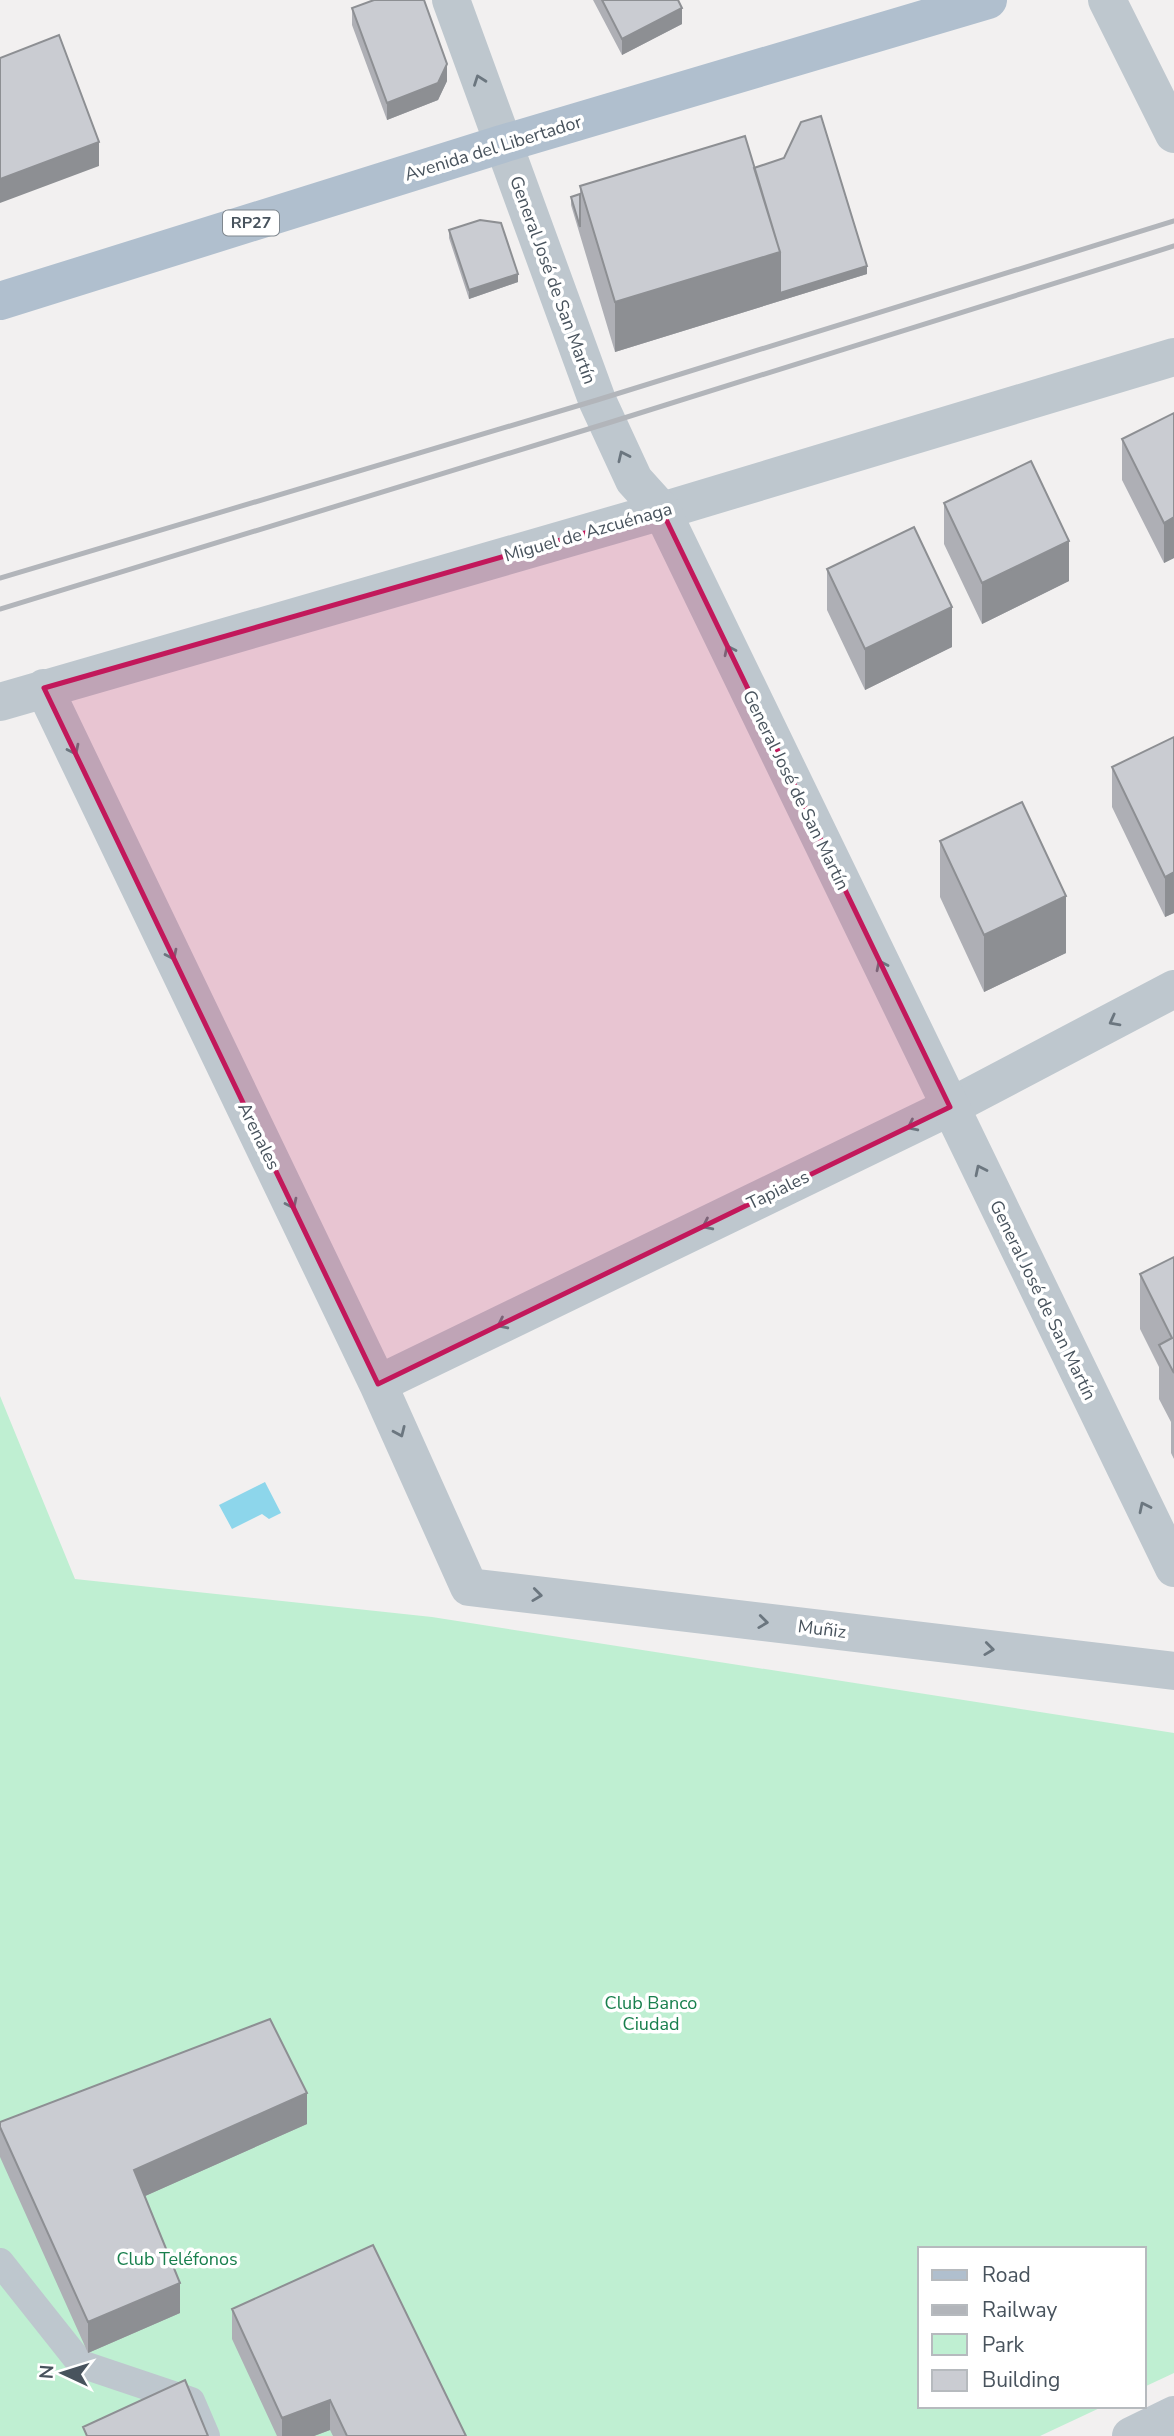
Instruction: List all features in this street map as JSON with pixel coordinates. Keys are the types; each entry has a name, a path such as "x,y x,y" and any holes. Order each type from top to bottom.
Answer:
{"main road":[{"name":"Avenida del Libertador","path":"0,301 502,144 988,0"}],"street":[{"name":"General José de San Martín","path":"450,0 597,400 634,480 662,511 1174,1568"},
{"path":"1107,0 1174,134"},
{"name":"Miguel de Azcuénaga","path":"0,702 662,511 1174,356"},
{"name":"Arenales","path":"44,688 378,1384 469,1587"},
{"name":"Tapiales","path":"378,1384 950,1107 1174,989"},
{"name":"Muñiz","path":"469,1587 1174,1671"},
{"path":"0,2262 80,2364 191,2401 206,2436"},
{"path":"1131,2436 1174,2415"}],"highlighted area":[{"path":"662,511 950,1107 378,1384 44,688"}],"green space":[{"name":"Club Banco Ciudad","path":"0,1396 75,1579 432,1617 1174,1733 1174,2373 1146,2386 1146,2247 918,2247 918,2408 1100,2408 1040,2436 0,2436"}],"water":[{"path":"265,1482 281,1513 269,1519 262,1514 232,1529 219,1505"}],"building":[{"path":"374,0 424,0 447,64 438,83 387,103 352,8"},
{"path":"602,0 678,0 682,8 622,39"},
{"path":"59,35 99,142 0,179 0,58"},
{"path":"821,116 867,266 780,293 780,252 754,168 784,158 801,122"},
{"path":"745,136 780,252 615,302 580,186"},
{"path":"580,194 580,227 571,197"},
{"path":"480,220 501,223 518,274 469,290 449,230"},
{"path":"1174,413 1174,517 1164,523 1122,439"},
{"path":"1031,461 1069,541 982,583 944,503"},
{"path":"914,527 952,607 865,649 827,569"},
{"path":"1174,737 1174,872 1165,877 1112,767"},
{"path":"1022,802 1066,896 984,935 940,841"},
{"path":"1174,1257 1174,1373 1159,1345 1172,1338 1140,1274"},
{"path":"270,2019 307,2093 134,2170 180,2283 88,2322 0,2122"},
{"path":"373,2245 466,2436 347,2436 330,2400 282,2418 232,2309"},
{"path":"185,2380 208,2436 87,2436 83,2427"}],"railway":[{"path":"0,578 597,400 1174,221"},
{"path":"0,609 1174,246"}],"park label":[{"name":"Club Teléfonos","path":"177,2259"}]}
